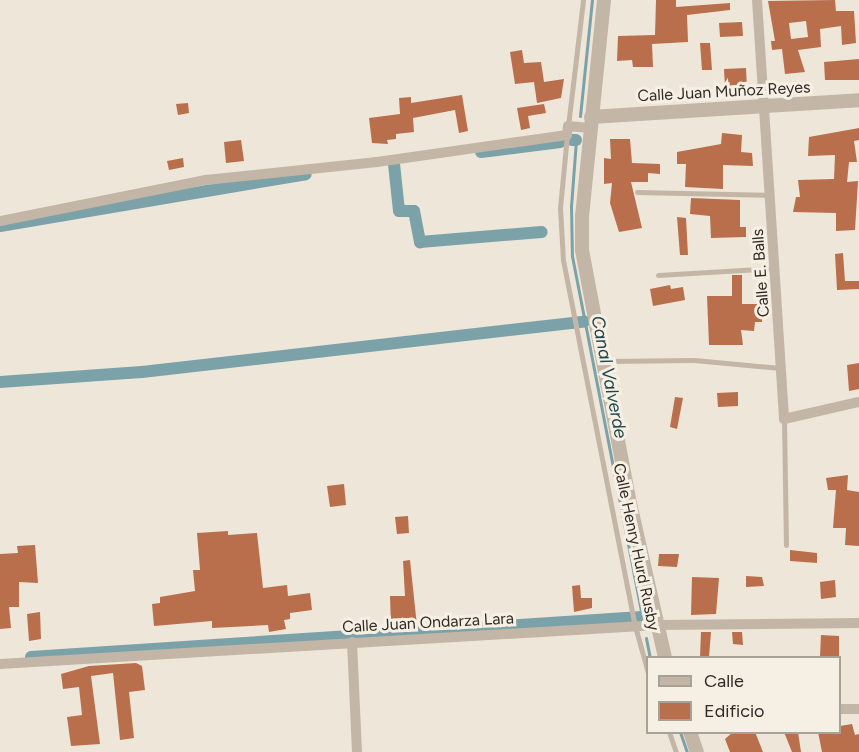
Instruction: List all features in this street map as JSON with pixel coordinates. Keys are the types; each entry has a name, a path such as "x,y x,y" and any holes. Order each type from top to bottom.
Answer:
{"street":[{"name":"Calle Henry Hurd Rusby","path":"604,0 590,122 582,250 629,499 665,656"},
{"name":"Calle E. Balls","path":"757,0 783,368 784,419"},
{"name":"Calle Juan Muñoz Reyes","path":"590,122 859,100"},
{"path":"0,221 206,180 568,131 590,122"},
{"path":"784,419 859,402"},
{"name":"Calle Juan Ondarza Lara","path":"0,664 635,626 859,623"},
{"path":"352,642 357,752"},
{"path":"841,709 859,709"},
{"path":"691,734 697,752"}],"lane":[{"name":"Calle Henry Hurd Rusby","path":"583,0 560,208 563,260 635,626 646,666"},
{"path":"637,192 770,195"},
{"path":"658,275 775,268"},
{"path":"602,361 694,360 783,368"},
{"name":"Calle E. Balls","path":"784,419 786,545"},
{"path":"670,734 676,752"}],"building":[{"path":"656,0 676,0 676,7 730,3 730,10 687,15 688,42 652,44 653,67 633,67 632,60 617,61 618,36 655,35"},
{"path":"835,0 836,11 854,11 856,43 842,45 841,26 820,29 821,47 798,50 805,72 785,74 782,49 772,50 771,41 775,41 768,1","holes":["806,21 808,37 791,39 789,23"]},
{"path":"742,22 743,36 720,37 719,23"},
{"path":"700,43 710,43 712,70 702,70"},
{"path":"522,50 524,63 541,62 544,82 564,79 561,98 537,103 534,82 515,84 510,52"},
{"path":"859,59 859,80 825,80 824,62"},
{"path":"746,68 747,89 725,87 724,69"},
{"path":"462,95 468,131 459,133 455,110 413,118 414,132 396,134 396,139 387,140 388,144 372,143 369,118 400,114 399,98 411,97 411,103"},
{"path":"188,103 189,113 178,115 176,104"},
{"path":"544,104 546,113 528,116 530,128 521,130 517,108"},
{"path":"859,128 859,140 854,141 857,162 849,162 847,182 858,181 855,230 836,231 836,213 793,212 796,197 800,197 798,180 834,179 835,155 808,156 809,137"},
{"path":"722,133 742,135 741,152 752,153 753,166 723,165 723,189 685,187 686,164 677,164 677,152 721,144"},
{"path":"610,139 630,139 632,163 660,164 660,174 648,173 648,182 631,182 642,228 619,232 610,203 612,183 604,184 604,158 611,159"},
{"path":"241,140 244,161 226,163 224,142"},
{"path":"183,158 184,167 169,170 167,161"},
{"path":"691,198 740,200 740,227 746,227 746,237 711,238 710,216 690,214"},
{"path":"677,217 686,218 688,255 680,255"},
{"path":"843,253 845,281 859,281 859,289 837,290 835,254"},
{"path":"732,275 742,275 742,304 762,304 762,322 755,322 754,331 741,330 743,345 709,345 707,296 732,296"},
{"path":"670,285 671,289 683,287 685,300 653,306 650,289"},
{"path":"859,363 859,389 849,391 847,365"},
{"path":"738,392 738,406 718,407 717,393"},
{"path":"675,397 683,398 677,429 670,427"},
{"path":"848,475 847,490 859,492 859,546 845,545 846,528 833,528 836,490 828,490 826,478"},
{"path":"344,484 346,505 330,507 327,486"},
{"path":"408,516 409,533 397,534 395,517"},
{"path":"228,531 228,535 257,533 263,588 287,585 288,596 310,593 312,610 290,613 290,619 284,620 286,629 269,632 268,625 212,628 212,621 154,626 152,604 160,603 160,597 195,591 193,570 200,570 197,533"},
{"path":"35,545 38,583 19,582 19,607 9,607 11,628 0,629 0,554 18,553 17,546"},
{"path":"790,550 817,553 817,563 790,561"},
{"path":"659,554 679,554 677,567 658,566"},
{"path":"410,560 417,626 391,627 390,596 405,596 403,561"},
{"path":"746,576 762,577 764,586 746,587"},
{"path":"692,577 719,578 716,614 691,615"},
{"path":"835,580 836,597 821,599 820,582"},
{"path":"580,585 581,598 592,598 592,608 574,612 572,586"},
{"path":"40,612 41,639 29,641 27,614"},
{"path":"701,632 711,632 709,656 700,656"},
{"path":"732,632 742,632 743,645 733,644"},
{"path":"821,635 839,636 839,656 820,656"},
{"path":"136,663 142,666 145,690 129,692 134,738 120,740 113,673 91,676 100,744 71,746 67,717 82,715 79,687 63,689 61,674 89,666"},
{"path":"852,724 855,735 859,734 859,752 822,752 818,734 841,734 841,726"},
{"path":"731,734 756,734 763,752 730,752 725,739"},
{"path":"785,734 798,734 801,752 792,752"}],"waterway":[{"name":"Canal Valverde","path":"580,116 592,0"},
{"name":"Canal Valverde","path":"576,140 571,206 572,256 642,617"},
{"path":"481,152 560,142"},
{"path":"394,164 399,211 414,211 420,242 542,232"},
{"path":"0,226 306,174"},
{"path":"0,382 142,372 584,322"},
{"path":"31,657 642,617"},
{"name":"Canal Valverde","path":"646,638 650,656"},
{"name":"Canal Valverde","path":"681,734 687,752"}]}
